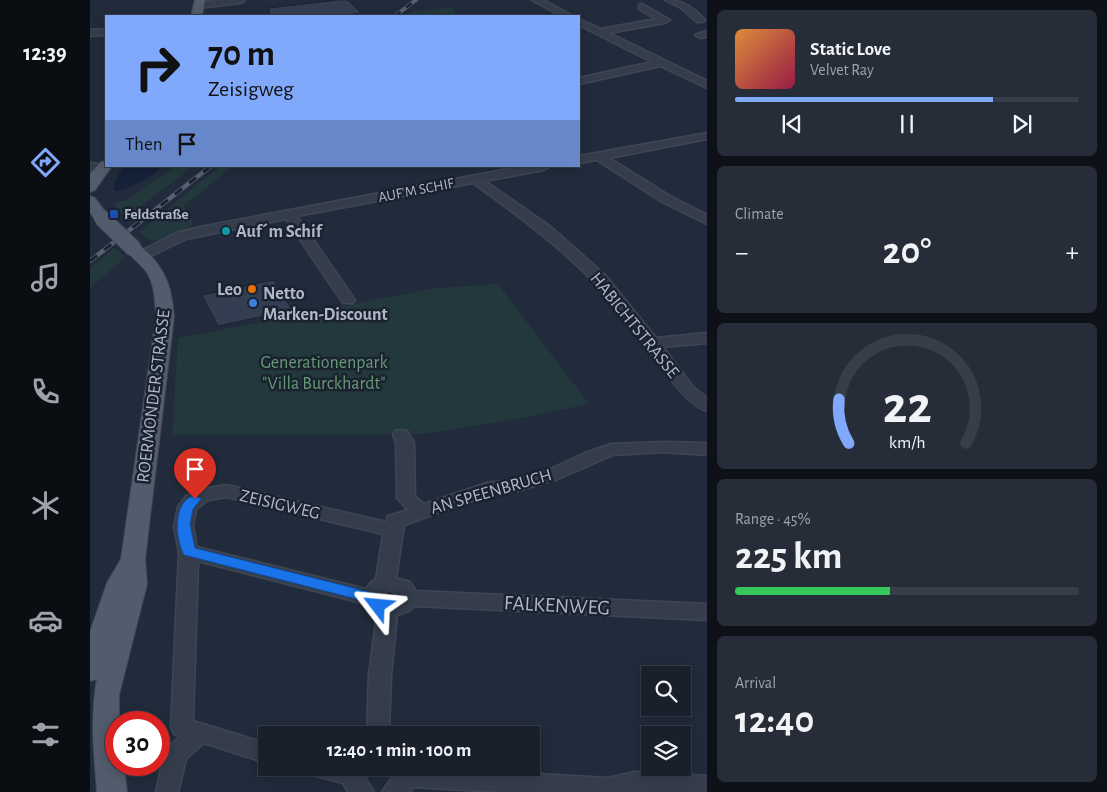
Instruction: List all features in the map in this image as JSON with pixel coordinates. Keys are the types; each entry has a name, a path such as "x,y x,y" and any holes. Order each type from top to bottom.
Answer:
{"main road":[{"path":"90,187 99,167"},
{"name":"ROERMONDER STRASSE","path":"95,212 138,252 156,272 163,288 165,317 133,558 135,584 106,695 105,718 112,792"},
{"name":"ROERMONDER STRASSE","path":"90,671 119,583 133,558"}],"street":[{"path":"199,7 241,0"},
{"path":"536,0 566,15"},
{"path":"669,0 684,6 700,20"},
{"path":"600,32 665,20 642,7"},
{"path":"580,22 707,85"},
{"path":"90,32 105,32"},
{"path":"580,81 660,63"},
{"path":"580,160 707,136"},
{"path":"598,156 666,199 707,220"},
{"name":"AUF'M SCHIF","path":"138,252 181,236 539,167"},
{"name":"HABICHTSTRASSE","path":"476,179 546,230 581,261 618,299 687,390 703,402"},
{"path":"289,214 348,300"},
{"path":"653,343 707,338"},
{"name":"AN SPEENBRUCH","path":"402,435 405,443 406,498 420,511"},
{"name":"AN SPEENBRUCH","path":"392,530 395,521 420,511 487,489 518,485 552,475 611,450 664,447 707,449"},
{"name":"ZEISIGWEG","path":"258,751 182,727 189,552 183,524 187,507 195,499 208,492 227,491 392,530"},
{"path":"378,726 382,597 392,530"},
{"path":"189,552 382,597 399,585 406,590 408,598"},
{"name":"FALKENWEG","path":"408,598 707,612"},
{"path":"167,791 176,754 200,733"},
{"path":"400,778 608,788 634,782 707,786"}],"green space":[{"path":"453,7 457,15 408,15 412,12"},
{"path":"175,167 193,167 124,219 114,203 127,200"},
{"path":"219,167 232,167 184,206 194,225 155,241 146,238 139,232"},
{"path":"114,248 126,257 90,288 90,268"},
{"name":"Generationenpark \"Villa Burckhardt\"","path":"498,284 589,404 513,420 422,434 172,435 178,338 436,288"}],"water":[{"path":"124,167 160,168 139,183 120,191 115,191 115,181"}],"building":[{"path":"348,0 361,13 346,15 269,15 269,8"},
{"name":"Netto Marken-Discount","path":"274,280 292,310 218,326 202,295"}],"railway":[{"path":"396,15 416,0"},
{"path":"90,261 210,167"}],"place":[{"name":"Feldstraße","path":"114,214"},
{"name":"Auf´m Schif","path":"226,231"},
{"name":"Leo","path":"252,289"},
{"name":"Netto Marken-Discount","path":"253,303"}],"route":[{"path":"195,499 187,507 183,524 189,552 373,598 378,606"}]}
